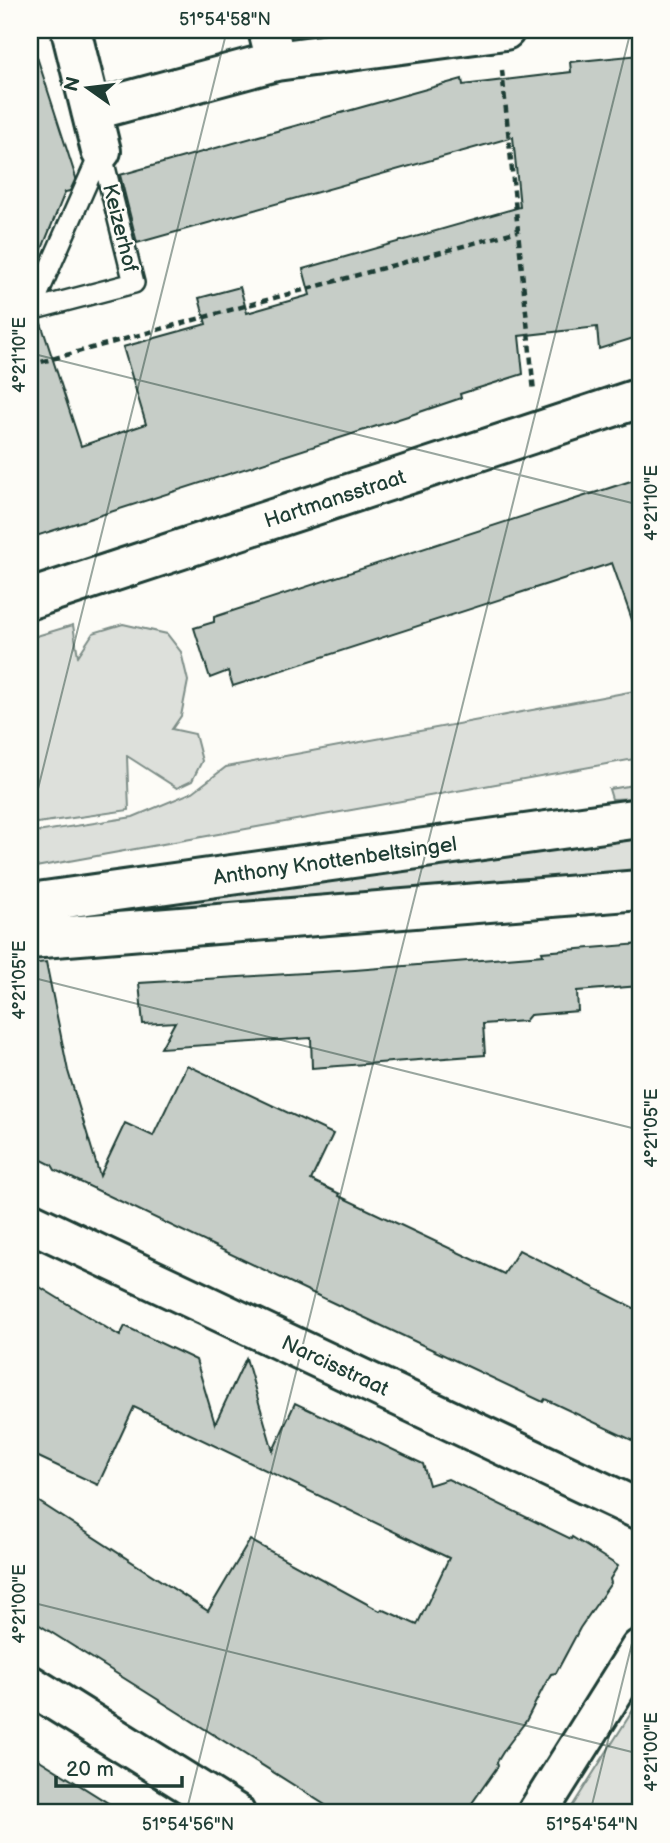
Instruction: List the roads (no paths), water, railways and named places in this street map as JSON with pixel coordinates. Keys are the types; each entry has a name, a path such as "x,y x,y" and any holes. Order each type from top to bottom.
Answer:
{"street":[{"name":"Keizerhof","path":"71,30 101,151"},
{"path":"90,111 272,46 502,30"},
{"name":"Hartmansstraat","path":"30,599 640,398"},
{"name":"Anthony Knottenbeltsingel","path":"30,903 640,818"},
{"path":"30,939 640,890"},
{"name":"Narcisstraat","path":"30,1222 640,1510"},
{"path":"537,1813 640,1649"},
{"path":"30,1685 235,1813"}],"lane":[{"name":"Keizerhof","path":"30,311 101,151"},
{"name":"Keizerhof","path":"30,311 134,283 101,151"}]}
